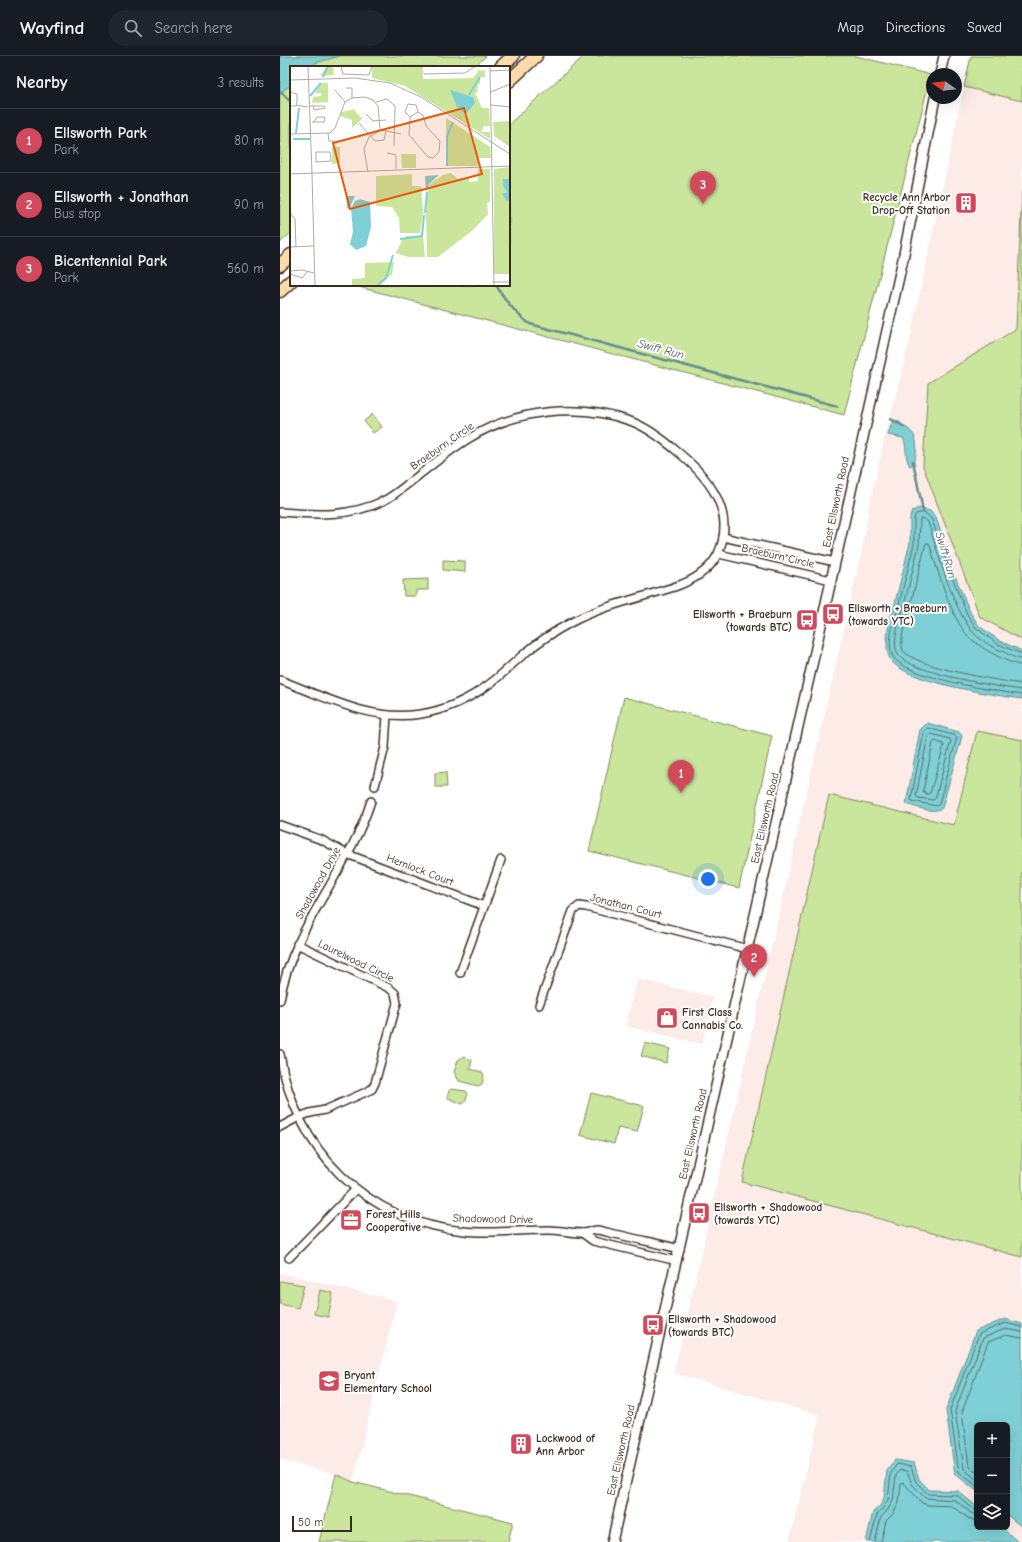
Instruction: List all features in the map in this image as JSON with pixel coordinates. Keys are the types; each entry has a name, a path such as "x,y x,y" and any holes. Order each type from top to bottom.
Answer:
{"highway":[{"path":"502,66 513,56"},
{"path":"510,80 536,56"},
{"path":"280,265 290,256"},
{"path":"280,291 290,282"}],"main road":[{"path":"941,68 944,56"},
{"name":"East Ellsworth Road","path":"612,1542 680,1249 903,259 934,104"}],"street":[{"name":"Braeburn Circle","path":"280,512 338,514 360,510 386,500 452,450 493,426 527,415 542,412 582,412 606,414 631,421 659,437 695,466 715,492 722,508 724,524 719,554 705,570 687,582 579,618 555,631 524,654 489,685 466,699 438,711 412,716 387,715 352,708 280,680"},
{"name":"Braeburn Circle","path":"723,537 835,562"},
{"name":"Braeburn Circle","path":"719,554 831,580"},
{"path":"375,786 385,747 387,715"},
{"name":"Shadowood Drive","path":"280,1000 287,969 297,944 360,832 371,801"},
{"name":"Hemlock Court","path":"280,825 322,840 347,854 484,906"},
{"path":"460,973 501,860"},
{"name":"Jonathan Court","path":"539,1005 573,911 578,906 748,949"},
{"name":"Laurelwood Circle","path":"297,944 389,988 397,998 397,1003 374,1087 326,1110 299,1117"},
{"name":"Shadowood Drive","path":"280,1054 285,1078 299,1117 306,1132 326,1161 356,1189 372,1201 401,1216 448,1230 481,1232 548,1230 582,1233 596,1230 680,1249"},
{"path":"280,1127 299,1117"},
{"path":"289,1258 356,1189"},
{"name":"Shadowood Drive","path":"582,1233 593,1241 677,1261"}],"shaded area":[{"path":"964,87 1022,101 1022,1542 789,1542 820,1415 674,1373 862,550 869,507 909,344 960,104 962,104"},
{"path":"637,979 713,997 702,1044 626,1026"},
{"name":"Bryant Elementary School","path":"280,1273 397,1301 353,1482 336,1474 280,1460"}],"green space":[{"path":"280,56 486,56 475,66 290,66 290,234 280,243"},
{"path":"584,56 856,56 926,74 926,95 844,415 355,286 510,286 510,123"},
{"path":"971,56 1022,56 1022,101 964,87"},
{"path":"1022,191 1022,640 980,617 923,466 928,383 1016,329"},
{"path":"373,414 382,427 373,433 364,421"},
{"path":"443,560 465,561 465,572 443,570"},
{"path":"428,579 428,590 416,590 416,596 404,596 403,580"},
{"path":"624,697 772,736 739,888 589,851"},
{"path":"977,731 1022,740 1022,1257 742,1182 829,795 954,825"},
{"path":"446,772 447,787 435,787 435,773"},
{"path":"645,1043 670,1049 666,1063 641,1056"},
{"path":"463,1057 472,1060 470,1069 482,1072 484,1075 482,1084 478,1086 459,1081 454,1072 458,1060"},
{"path":"451,1089 466,1091 468,1094 465,1102 462,1104 448,1098 447,1096"},
{"path":"591,1093 644,1106 637,1132 618,1128 614,1144 580,1135"},
{"path":"280,1281 304,1285 298,1308 280,1304"},
{"path":"320,1290 333,1293 328,1317 314,1314"},
{"path":"336,1474 353,1482 513,1522 508,1542 319,1542"}],"water":[{"path":"280,56 340,56 315,63 314,66 290,66 290,86 286,88 280,95"},
{"path":"892,423 903,426 912,432 914,436 917,446 914,462 910,466 907,460 903,438 888,435"},
{"path":"919,508 930,511 936,518 957,581 970,612 979,626 1000,641 1022,651 1022,699 972,691 930,681 898,667 890,659 887,648 888,628 910,543 910,517 912,511"},
{"path":"927,723 959,732 962,736 942,808 938,810 924,809 906,804 920,730"},
{"path":"1005,1319 1022,1324 1022,1527 1010,1517 1010,1422 974,1422 974,1489 955,1474 946,1410 976,1331"},
{"path":"895,1460 914,1463 919,1479 929,1490 958,1491 974,1504 974,1530 1004,1530 1018,1542 866,1542 873,1512 880,1506 884,1498 887,1471"}],"waterway":[{"name":"Swift Run","path":"280,91 290,101"},
{"name":"Swift Run","path":"497,286 511,306 530,324 837,406"},
{"name":"Swift Run","path":"890,419 904,427"},
{"name":"Swift Run","path":"913,461 923,511"}],"place":[{"name":"Recycle Ann Arbor Drop-Off Station","path":"966,203"},
{"name":"Bicentennial Park","path":"703,204"},
{"name":"Ellsworth + Braeburn (towards YTC)","path":"833,614"},
{"name":"Ellsworth + Braeburn (towards BTC)","path":"807,620"},
{"name":"Ellsworth Park","path":"681,793"},
{"name":"Ellsworth + Jonathan","path":"754,977"},
{"name":"First Class Cannabis Co.","path":"667,1018"},
{"name":"Ellsworth + Shadowood (towards YTC)","path":"699,1213"},
{"name":"Forest Hills Cooperative","path":"351,1220"},
{"name":"Ellsworth + Shadowood (towards BTC)","path":"653,1325"},
{"name":"Bryant Elementary School","path":"329,1381"},
{"name":"Lockwood of Ann Arbor","path":"521,1444"}]}
